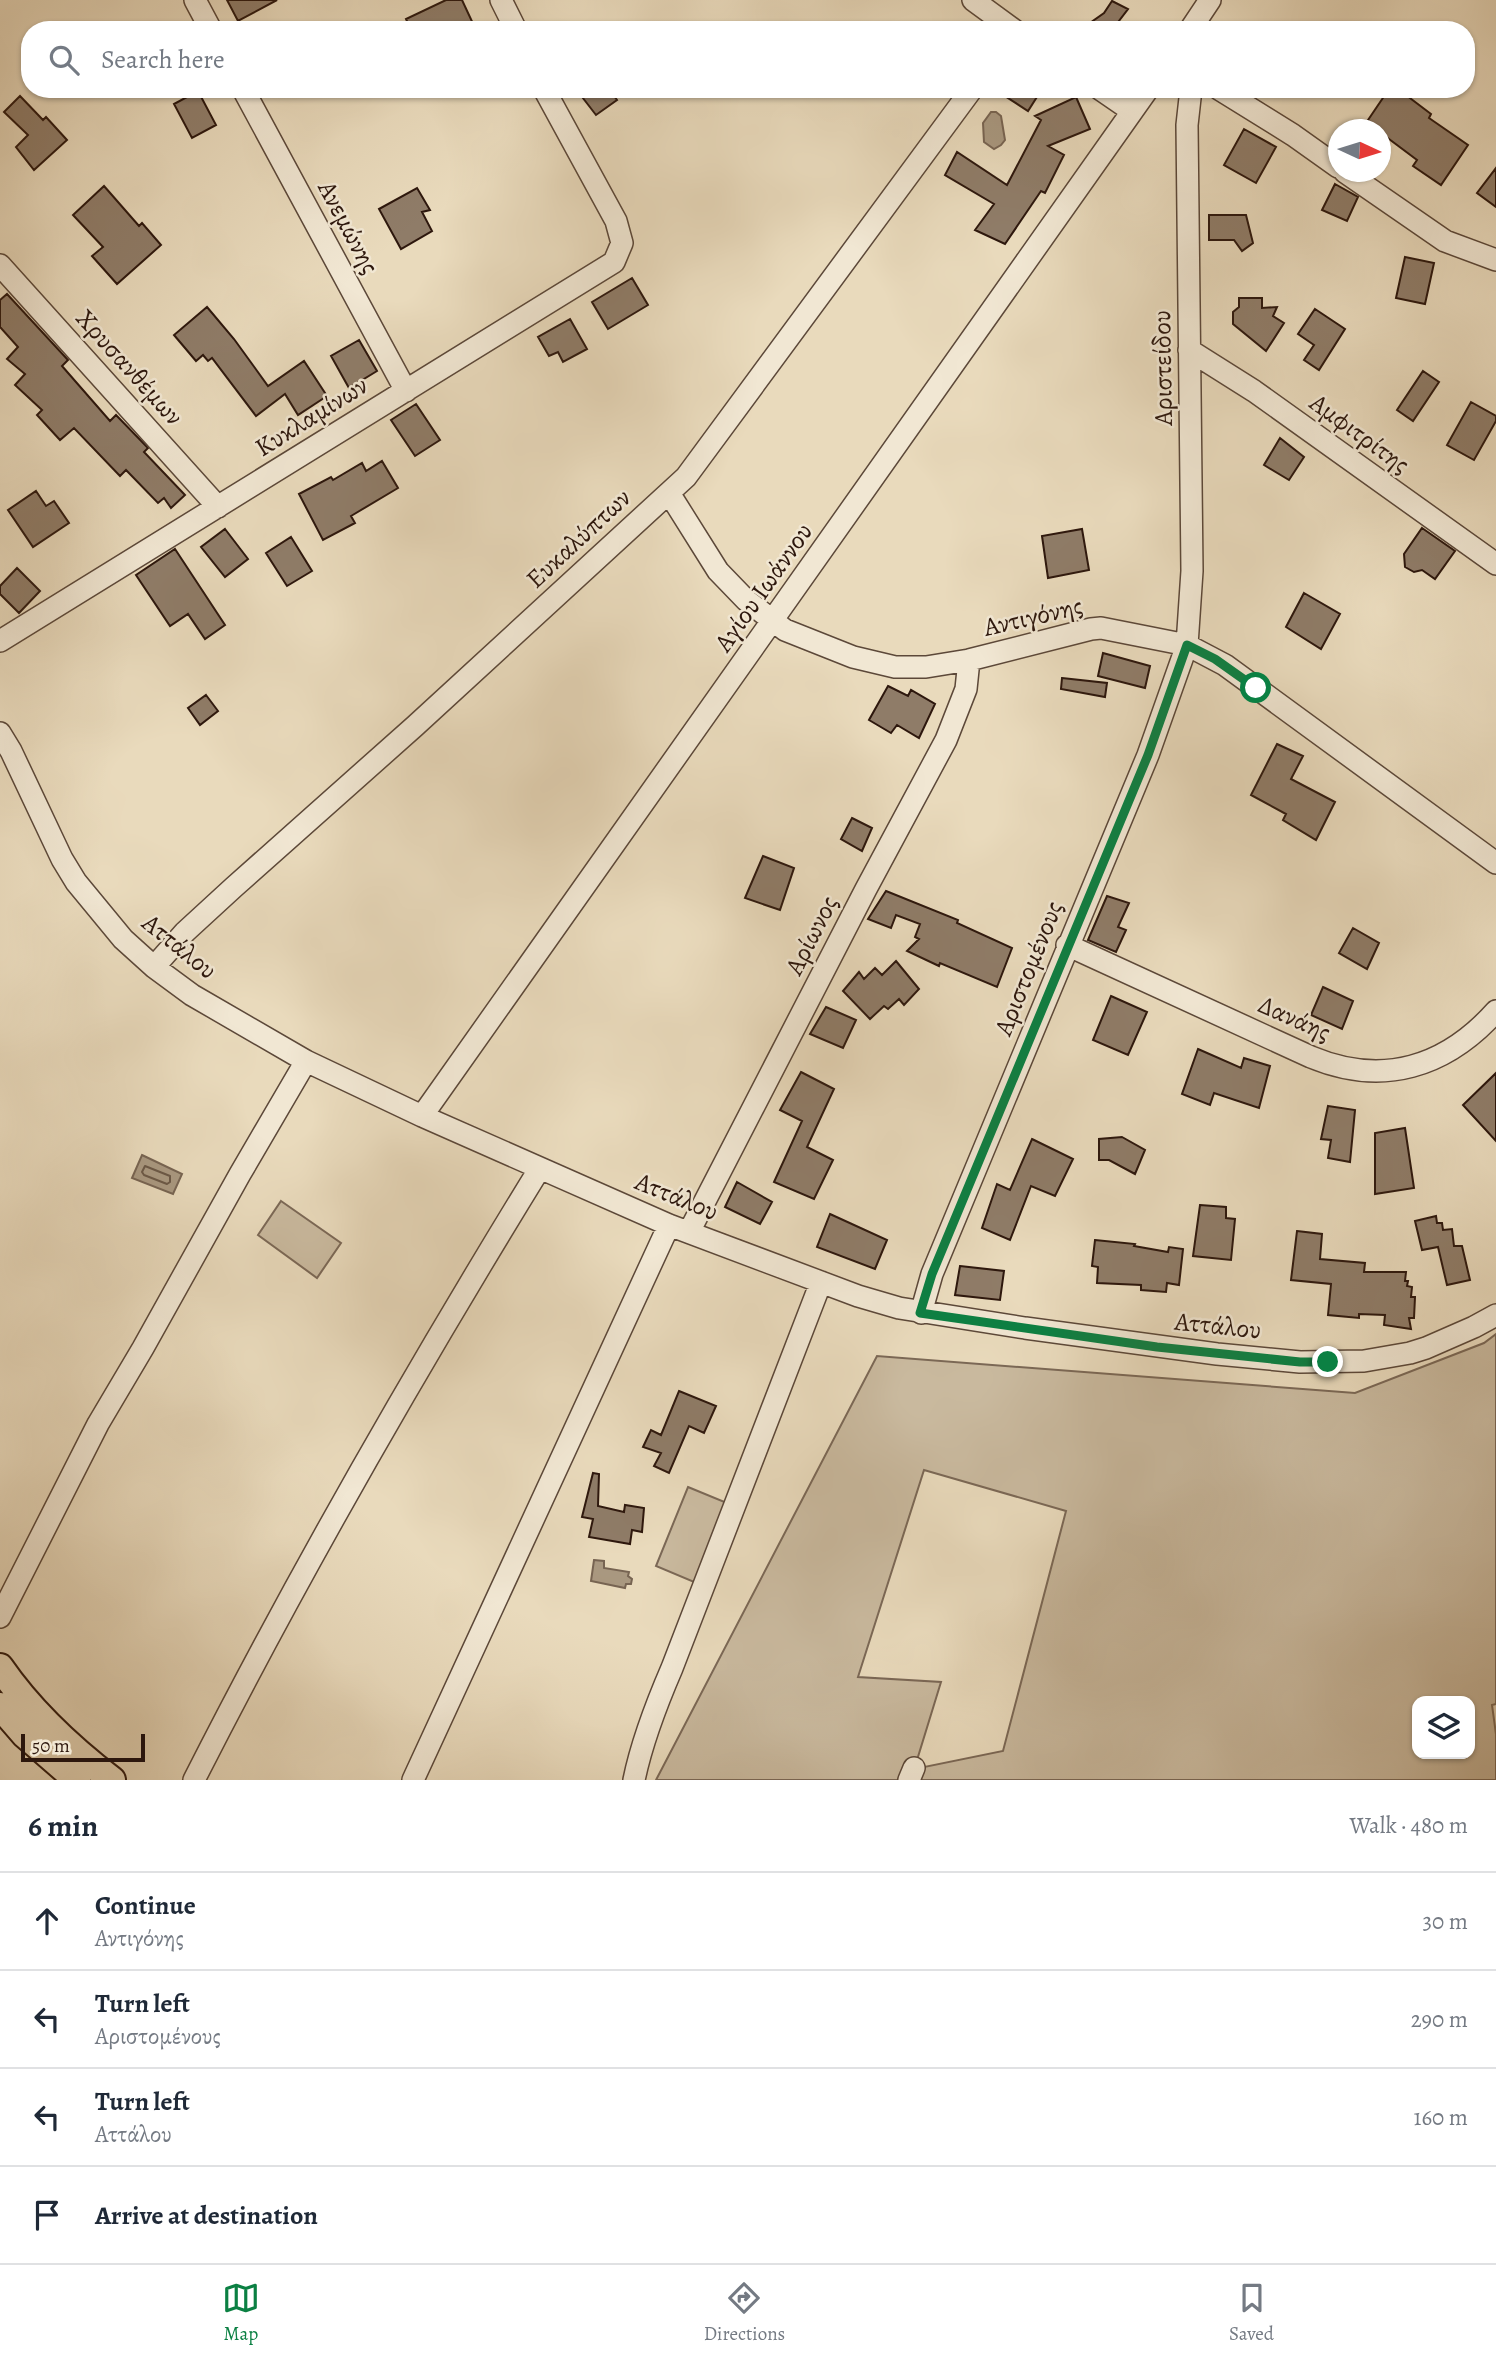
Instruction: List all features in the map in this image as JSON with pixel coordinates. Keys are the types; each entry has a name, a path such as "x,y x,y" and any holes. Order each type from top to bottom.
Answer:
{"main road":[{"path":"0,1667 41,1719 112,1780"},
{"path":"0,1706 25,1735 77,1780"}],"street":[{"path":"195,0 206,21"},
{"path":"501,0 512,21"},
{"path":"973,0 1002,21"},
{"path":"1195,21 1210,0"},
{"name":"Ανεμώνης","path":"248,98 406,391"},
{"name":"Κυκλαμίνων","path":"0,641 614,262 622,243 616,221 549,98"},
{"name":"Ευκαλύπτων","path":"154,967 185,932 415,726 669,494 695,467 965,98"},
{"path":"1113,98 1132,111"},
{"name":"Αγίου Ιωάννου","path":"422,1116 1141,98"},
{"name":"Αριστείδου","path":"1187,645 1192,570 1186,125 1190,98"},
{"path":"1233,98 1328,159"},
{"path":"1359,182 1445,241 1496,260"},
{"name":"Χρυσανθέμων","path":"0,265 218,507"},
{"name":"Αμφιτρίτης","path":"1189,350 1254,391 1496,564"},
{"name":"Αντιγόνης","path":"669,494 718,571 746,600 773,622 816,643 853,657 909,668 969,660 1091,629 1116,630 1187,645 1215,659 1246,680 1496,863"},
{"name":"Αριστομένους","path":"920,1313 932,1274 1148,755 1187,645"},
{"name":"Αρίωνος","path":"689,1232 946,740 966,689 969,660"},
{"name":"Αττάλου","path":"0,733 76,882 123,939 154,967 192,995 306,1061 422,1116 669,1225 858,1296 920,1313 1157,1347 1300,1362 1364,1361 1410,1353 1466,1331 1496,1315"},
{"name":"Δανάης","path":"1067,945 1327,1064 1351,1069 1394,1070 1430,1062 1469,1038 1496,1011"},
{"path":"0,1617 99,1424 306,1061"},
{"path":"194,1780 250,1669 380,1437 448,1318 540,1168"},
{"path":"413,1780 669,1225"},
{"path":"634,1780 653,1712 821,1282"}],"shaded area":[{"path":"281,1201 341,1243 317,1278 258,1235"},
{"path":"1496,1334 1496,1704 1492,1705 1496,1734 1496,1780 914,1780 919,1768 1003,1751 1066,1511 924,1470 858,1677 941,1682 917,1760 905,1780 656,1780 877,1356 1355,1393 1484,1343"},
{"path":"688,1487 727,1503 694,1582 656,1566"}],"water":[{"path":"991,112 1001,116 1005,140 994,149 984,142 983,123"},
{"path":"142,1155 182,1174 173,1194 132,1178"},
{"path":"594,1560 604,1561 604,1568 629,1572 631,1584 626,1584 625,1588 591,1581"}],"building":[{"path":"227,0 277,0 238,21"},
{"path":"446,0 462,0 472,21 407,21 406,19"},
{"path":"1112,1 1128,9 1119,21 1093,21 1104,13"},
{"path":"20,96 43,120 46,117 67,140 34,170 16,147 28,135 4,112"},
{"path":"185,98 202,98 216,125 192,138 174,104"},
{"path":"583,98 616,98 617,100 596,115"},
{"path":"1008,98 1036,98 1028,111"},
{"path":"1076,98 1090,129 1048,146 1064,155 1045,193 1041,191 1005,244 975,230 994,204 945,175 957,152 1007,185 1041,120 1035,116"},
{"path":"1383,98 1410,98 1431,114 1429,118 1468,145 1441,185 1413,166 1417,160 1391,140 1391,119 1369,119"},
{"path":"1244,129 1276,147 1256,183 1224,165"},
{"path":"1496,168 1496,207 1477,193"},
{"path":"1335,184 1358,197 1347,221 1322,210"},
{"path":"104,186 139,226 142,223 161,245 117,284 92,256 103,247 73,215"},
{"path":"417,188 430,210 422,212 432,231 401,249 379,209"},
{"path":"1209,215 1246,215 1253,243 1242,251 1234,240 1209,240"},
{"path":"1405,257 1434,263 1425,304 1396,298"},
{"path":"632,278 648,305 608,329 592,302"},
{"path":"7,294 68,360 62,366 110,421 116,415 148,448 144,452 185,495 171,508 164,498 158,503 126,470 120,476 74,428 60,440 37,415 42,410 15,385 25,374 7,359 18,347 0,327 0,300"},
{"path":"1239,298 1262,298 1262,308 1277,307 1273,316 1284,323 1266,351 1233,324 1233,312 1239,307"},
{"path":"207,307 268,386 304,361 327,396 298,415 285,394 256,416 212,358 208,361 203,355 196,361 174,335"},
{"path":"1315,309 1345,329 1319,370 1304,360 1314,345 1298,334"},
{"path":"570,319 587,349 563,362 558,352 549,356 538,337"},
{"path":"359,340 377,371 349,388 331,356"},
{"path":"1423,371 1439,382 1413,421 1397,410"},
{"path":"1471,402 1496,416 1496,421 1474,460 1447,445"},
{"path":"416,404 440,440 415,456 391,420"},
{"path":"1280,438 1304,457 1289,480 1264,465"},
{"path":"382,461 398,488 351,516 355,523 323,540 299,494 331,477 333,480 362,463 366,471"},
{"path":"36,491 46,506 54,501 69,523 33,547 8,510"},
{"path":"1422,528 1455,551 1435,579 1422,570 1414,572 1405,567 1404,554"},
{"path":"225,529 248,559 225,577 201,547"},
{"path":"1082,529 1089,570 1048,578 1042,536"},
{"path":"291,537 312,571 287,586 266,553"},
{"path":"175,549 225,625 205,639 188,614 170,626 136,575"},
{"path":"17,568 40,591 19,613 0,594 0,586"},
{"path":"1304,593 1340,614 1321,649 1286,627"},
{"path":"1103,653 1150,666 1145,688 1098,676"},
{"path":"1062,678 1107,683 1105,697 1061,689"},
{"path":"888,686 908,696 911,690 935,704 919,738 897,725 891,733 869,720"},
{"path":"206,695 218,711 200,725 188,708"},
{"path":"1277,744 1303,756 1291,779 1335,802 1316,840 1283,820 1286,814 1251,795"},
{"path":"852,818 872,828 862,851 841,839"},
{"path":"763,856 794,868 780,910 745,898"},
{"path":"886,891 958,920 957,923 1012,948 997,987 907,951 919,939 915,937 920,924 896,915 891,928 868,919"},
{"path":"1107,896 1129,903 1118,927 1126,930 1116,952 1088,940"},
{"path":"1353,928 1379,943 1367,969 1339,953"},
{"path":"896,961 919,989 904,1005 899,999 888,1009 884,1006 870,1019 843,991 859,972 864,979 875,968 882,975"},
{"path":"1323,987 1353,1001 1342,1029 1311,1015"},
{"path":"1111,996 1147,1012 1128,1055 1093,1040"},
{"path":"826,1007 856,1020 843,1048 810,1034"},
{"path":"1198,1049 1241,1068 1244,1058 1270,1066 1259,1108 1214,1093 1210,1105 1182,1094"},
{"path":"801,1072 834,1089 807,1147 833,1160 814,1199 774,1182 802,1121 780,1110"},
{"path":"1496,1073 1496,1141 1463,1105"},
{"path":"1328,1106 1355,1110 1350,1162 1328,1158 1331,1140 1321,1139"},
{"path":"1405,1128 1414,1188 1375,1194 1375,1133"},
{"path":"1122,1137 1145,1150 1135,1174 1109,1160 1099,1160 1099,1139"},
{"path":"1032,1139 1073,1159 1055,1196 1031,1186 1010,1240 982,1228 997,1184 1010,1190"},
{"path":"737,1182 772,1202 760,1224 725,1207"},
{"path":"1200,1205 1226,1207 1226,1218 1235,1219 1231,1260 1193,1256"},
{"path":"830,1214 887,1240 875,1269 817,1247"},
{"path":"1436,1216 1437,1223 1442,1223 1443,1230 1452,1229 1454,1246 1462,1246 1470,1280 1447,1285 1438,1247 1422,1250 1415,1221"},
{"path":"1297,1231 1322,1234 1320,1259 1365,1263 1364,1272 1406,1272 1405,1281 1408,1281 1407,1286 1412,1287 1411,1297 1415,1297 1414,1318 1409,1318 1411,1329 1384,1325 1385,1315 1359,1314 1359,1318 1328,1315 1331,1284 1291,1280"},
{"path":"1095,1240 1135,1244 1134,1246 1168,1252 1169,1247 1183,1249 1179,1285 1167,1283 1166,1292 1141,1290 1141,1285 1097,1283 1098,1267 1092,1266"},
{"path":"960,1266 1004,1271 1000,1300 955,1295"},
{"path":"679,1391 716,1406 704,1433 689,1426 669,1473 654,1466 661,1453 643,1447 651,1430 661,1435"},
{"path":"593,1473 599,1474 598,1506 624,1512 625,1505 644,1508 642,1532 632,1530 630,1544 589,1537 593,1519 582,1517"}],"route":[{"path":"1256,688 1215,659 1187,645 1148,755 932,1274 920,1313 1157,1347 1300,1362 1328,1362"}]}
